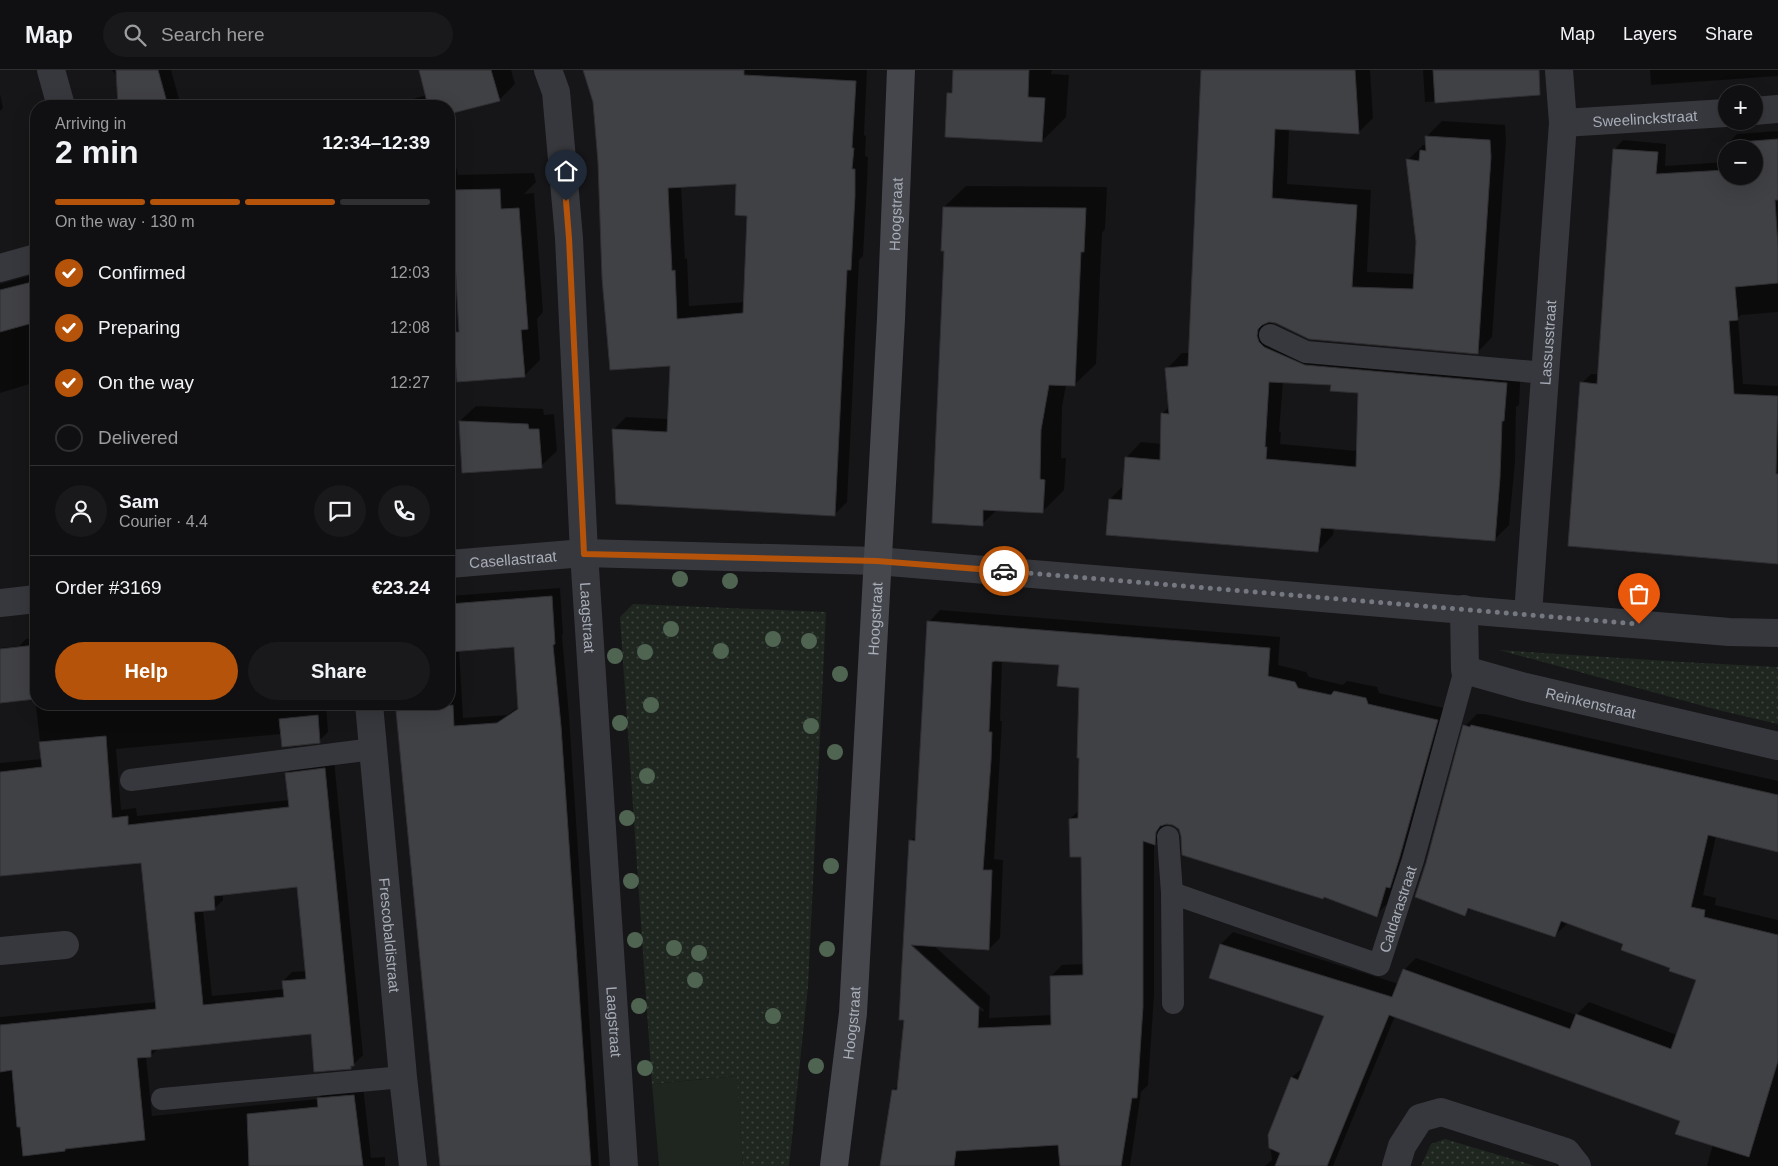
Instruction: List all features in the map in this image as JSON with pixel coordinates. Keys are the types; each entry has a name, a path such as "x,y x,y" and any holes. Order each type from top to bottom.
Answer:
{"street":[{"path":"51,70 59,100"},
{"name":"Laagstraat","path":"548,70 556,92 569,238 584,554 624,1166"},
{"name":"Hoogstraat","path":"834,1166 853,1013 891,310 901,70"},
{"name":"Lassusstraat","path":"1528,614 1563,123 1559,70"},
{"path":"1763,111 1778,110"},
{"name":"Sweelinckstraat","path":"1563,123 1718,113"},
{"path":"0,268 30,260"},
{"name":"Casellastraat","path":"455,564 584,554 877,561"},
{"path":"877,561 1729,632 1778,633"},
{"path":"0,603 30,600"},
{"path":"1464,609 1465,670"},
{"name":"Reinkenstraat","path":"1465,670 1525,687 1778,746"},
{"name":"Frescobaldistraat","path":"370,710 403,1077 413,1166"},
{"path":"0,951 65,945"},
{"path":"1396,1166 1402,1146 1420,1118 1441,1112 1566,1152 1577,1166"}],"lane":[{"path":"1270,335 1306,352 1545,373"},
{"name":"Caldarastraat","path":"1172,893 1380,965 1413,860 1465,670"},
{"path":"131,780 373,750"},
{"path":"1168,837 1172,893 1174,1003"},
{"path":"162,1099 403,1077"}],"shaded area":[{"path":"633,604 826,612 808,986 789,1166 743,1166 736,1076 652,1084 620,617"},
{"path":"1499,650 1778,667 1778,724 1718,710"},
{"path":"737,1076 743,1166 659,1166 652,1084"},
{"path":"1445,1139 1535,1166 1421,1166 1431,1144"}],"building":[{"path":"116,70 158,70 166,100 118,100"},
{"path":"419,70 491,70 500,101 455,112 455,100 426,100"},
{"path":"583,70 744,70 744,75 856,81 852,148 854,148 852,169 855,169 855,196 851,270 847,270 835,516 616,504 612,429 667,432 670,366 610,370 602,278 598,162 593,102","holes":["736,184 735,215 747,216 743,313 677,319 675,270 672,271 668,188"]},
{"path":"953,70 1029,70 1028,97 1045,98 1042,142 945,137 947,93 952,93"},
{"path":"1201,70 1355,70 1359,134 1275,129 1272,198 1357,205 1352,287 1413,289 1416,242 1406,159 1419,161 1420,150 1426,151 1425,136 1490,140 1491,157 1478,354 1309,339 1276,323 1269,322 1258,329 1257,336 1259,342 1264,347 1305,365 1507,383 1504,421 1502,421 1495,541 1321,528 1318,552 1106,535 1109,499 1122,500 1125,457 1160,460 1161,413 1169,414 1165,368 1188,366","holes":["1269,382 1331,385 1330,391 1358,393 1356,467 1266,459"]},
{"path":"1433,70 1539,70 1540,95 1435,103"},
{"path":"1778,139 1778,200 1775,200 1778,283 1735,287 1738,320 1729,321 1734,394 1778,396 1776,474 1778,474 1778,564 1568,546 1580,382 1597,384 1613,149 1658,152 1656,174 1718,170 1718,185 1763,185 1763,140"},
{"path":"500,189 501,209 519,208 528,329 521,330 525,377 457,382 455,332 459,332 455,261 455,190"},
{"path":"943,207 1086,208 1084,252 1081,252 1075,386 1049,385 1041,430 1040,479 1045,480 1043,513 983,510 983,526 932,523 944,251 941,251"},
{"path":"30,282 30,324 0,332 0,290"},
{"path":"459,421 528,424 529,429 539,429 542,468 462,473"},
{"path":"552,596 555,644 553,645 561,726 591,1166 440,1166 396,711 453,710 454,726 497,723 518,709 514,647 455,652 455,604"},
{"path":"927,621 1270,648 1268,676 1295,682 1298,688 1331,695 1334,691 1366,698 1368,704 1438,720 1400,856 1390,888 1386,887 1377,917 1324,897 1323,899 1182,855 1179,829 1173,825 1160,826 1156,832 1155,845 1143,841 1143,1007 1137,1098 1132,1098 1121,1166 1060,1166 1058,1145 956,1151 954,1166 880,1166 892,1090 897,1090 904,1020 899,1020 909,840 915,841","holes":["992,662 1059,665 1057,686 1079,688 1078,818 1069,819 1070,857 1081,857 1083,975 1050,976 1051,1025 978,1028 979,1007 911,945 989,950 992,870 983,870 991,761 992,732 989,732"]},
{"path":"30,646 30,700 0,703 0,649"},
{"path":"318,715 320,743 282,747 279,719"},
{"path":"1463,725 1470,727 1471,725 1778,795 1778,852 1708,835 1691,907 1705,910 1704,917 1778,935 1778,1061 1749,1157 1675,1134 1680,1121 1389,1015 1327,1166 1275,1166 1280,1153 1269,1148 1268,1135 1291,1077 1298,1080 1324,1016 1209,978 1220,944 1392,997 1403,969 1570,1029 1576,1014 1671,1049 1696,980 1669,971 1670,968 1621,950 1623,944 1561,921 1555,937 1468,908 1465,916 1415,897"},
{"path":"106,736 112,818 128,816 128,825 289,807 285,773 325,768 354,1066 351,1066 351,1069 314,1072 311,1034 151,1050 151,1057 137,1058 145,1140 23,1156 20,1127 17,1127 12,1070 0,1072 0,1025 156,1009 141,863 0,876 0,772 42,767 39,742","holes":["297,887 306,979 282,981 284,997 203,1005 194,912 215,910 214,896"]},
{"path":"354,1095 363,1166 249,1166 247,1114 318,1107 317,1098"}],"way so far":[{"path":"1004,571 1639,624"}],"route":[{"path":"566,201 584,554 877,561 1004,571"}]}
